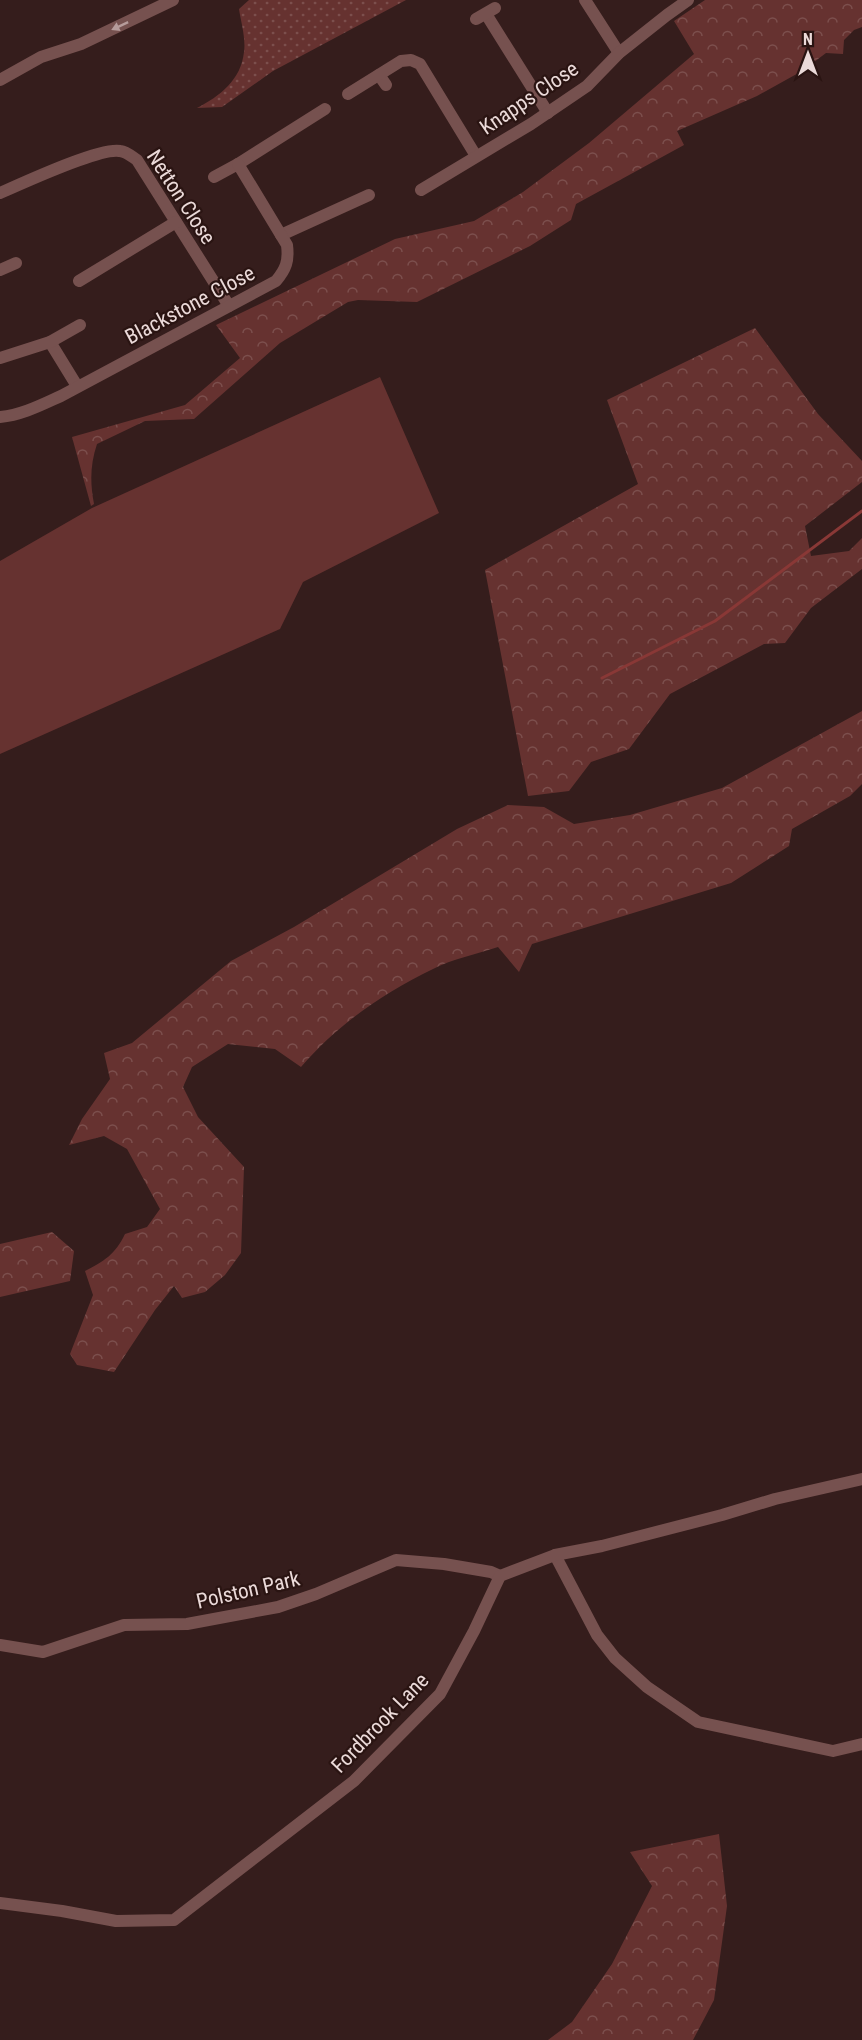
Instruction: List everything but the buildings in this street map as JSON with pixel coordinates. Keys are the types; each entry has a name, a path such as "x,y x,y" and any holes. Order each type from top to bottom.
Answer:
{"street":[{"path":"3,74 41,57 81,44 173,0"},
{"path":"585,0 619,53"},
{"name":"Knapps Close","path":"421,190 440,173 476,156 548,113 587,86 619,53 686,0"},
{"path":"486,14 548,113"},
{"path":"348,94 382,80 400,61 411,60 420,64 476,156"},
{"path":"214,177 238,164 297,120 325,109"},
{"name":"Netton Close","path":"0,193 47,180 108,151 119,150 128,153 137,160 229,306"},
{"name":"Blackstone Close","path":"0,417 30,410 276,281 284,271 288,258 287,245 238,164"},
{"path":"281,235 359,195"},
{"path":"80,281 90,268 176,222"},
{"path":"1,267 16,263"},
{"path":"0,358 50,342 80,325"},
{"path":"50,342 77,386"},
{"path":"500,1576 555,1555 602,1546 775,1499 862,1479"},
{"path":"555,1555 597,1635 615,1658 647,1687 698,1722 833,1751 862,1744"},
{"name":"Polston Park","path":"0,1645 43,1652 124,1625 187,1624 278,1607 316,1594 396,1560 444,1563 491,1572 500,1576"},
{"name":"Fordbrook Lane","path":"0,1903 116,1921 174,1920 354,1781 440,1694 500,1576"}],"green space":[{"path":"249,0 406,0 273,71 222,107 197,108 228,86 239,71 244,36 239,9"},
{"path":"705,0 862,0 862,27 854,30 844,40 843,54 826,53 802,71 757,96 677,131 684,145 576,204 571,220 530,246 417,302 358,300 348,302 280,343 194,419 145,421 97,444 91,481 94,504 91,506 72,437 185,405 240,358 216,325 395,239 474,221 523,192 589,143 694,54 674,21"},
{"path":"755,328 818,414 862,461 862,482 805,526 811,556 849,551 862,538 862,569 811,608 785,643 764,644 670,694 629,749 591,762 569,791 528,796 485,570 638,484 607,400"},
{"path":"380,377 439,513 303,582 280,629 0,754 0,561 92,508"},
{"path":"862,711 862,784 850,796 792,829 789,846 731,883 532,944 519,972 498,947 440,965 414,978 362,1011 330,1037 301,1067 275,1049 228,1044 192,1067 183,1087 198,1117 244,1167 241,1253 225,1275 205,1292 182,1298 174,1286 155,1310 114,1372 77,1365 70,1354 93,1295 85,1271 108,1257 125,1234 147,1227 160,1209 127,1149 104,1136 69,1145 82,1119 110,1079 104,1053 132,1043 231,961 294,927 457,829 508,805 544,807 574,824 630,815 722,788"},
{"path":"52,1232 74,1251 70,1281 0,1297 0,1244"},
{"path":"719,1834 727,1906 714,2000 693,2040 548,2040 572,2022 612,1964 652,1886 630,1852"}],"waterway":[{"path":"602,678 715,621 862,511"}]}
